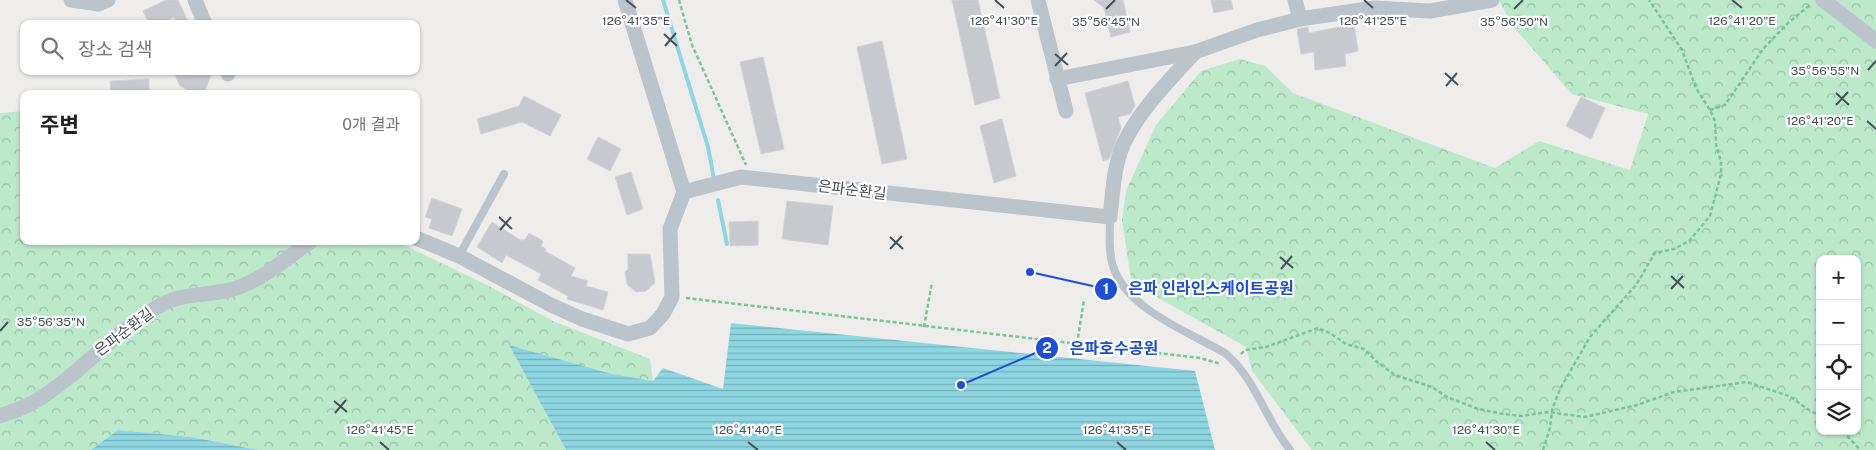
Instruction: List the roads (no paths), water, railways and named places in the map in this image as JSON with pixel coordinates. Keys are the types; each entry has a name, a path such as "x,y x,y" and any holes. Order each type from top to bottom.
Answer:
{"street":[{"path":"71,0 99,4 108,0"},
{"path":"195,0 203,20"},
{"path":"420,240 459,256 551,305 611,330 628,334 650,328 663,314 672,297 670,229 684,192 625,0"},
{"path":"1038,0 1066,111"},
{"path":"1295,0 1300,19"},
{"path":"1057,79 1195,52 1257,30 1373,4 1430,11 1492,0"},
{"path":"1823,0 1876,41"},
{"path":"1110,217 1118,161 1126,138 1147,106 1195,52"},
{"name":"은파순환길","path":"684,192 741,177 1110,217"},
{"name":"은파순환길","path":"0,416 31,404 51,390 104,345 160,305 196,294 226,291 256,280 305,245"}],"lane":[{"path":"459,256 504,174"},
{"path":"1110,217 1110,242 1113,266 1126,291 1139,304 1225,352 1237,364 1256,390 1277,434 1290,450"}],"water":[{"path":"731,323 1195,371 1215,450 566,450 509,345 612,374 653,381 663,368 723,389"},
{"path":"118,430 191,437 259,450 91,450"}],"waterway":[{"path":"663,0 708,147 714,179"},
{"path":"718,200 727,244"}],"place":[{"name":"은파 인라인스케이트공원","path":"1030,272"},
{"name":"은파호수공원","path":"961,385"}]}
